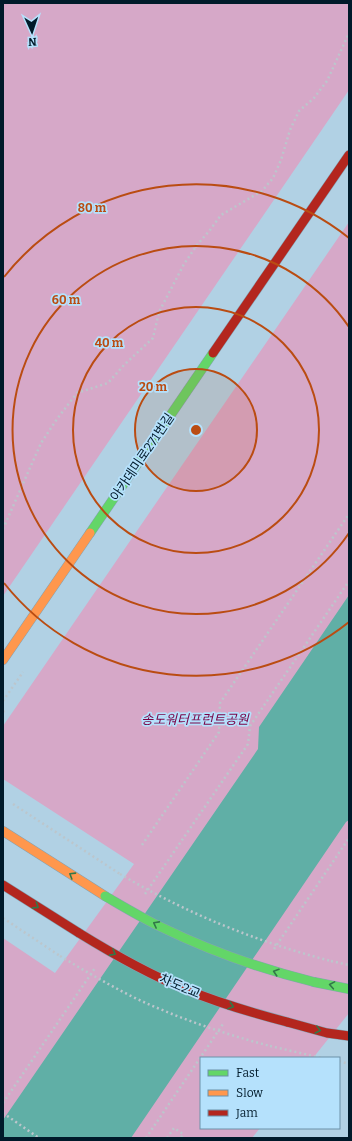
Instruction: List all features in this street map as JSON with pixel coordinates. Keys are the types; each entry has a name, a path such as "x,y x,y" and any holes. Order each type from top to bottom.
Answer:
{"main road":[{"name":"아카데미로271번길","path":"3,660 349,155"},
{"path":"3,831 105,896 169,931 240,961 314,982 349,989"},
{"name":"차도2교","path":"3,885 110,952 150,973 217,1001 327,1033 349,1036"}],"path":[{"path":"3,529 41,443 77,393 108,383 124,365 153,338 159,312 184,264 197,245 221,215 262,191 273,178 281,160 290,130 299,111 314,98 328,81 349,33"},
{"path":"142,845 219,732 220,703 349,514"},
{"path":"141,900 248,744 250,726 349,581"},
{"path":"3,710 6,713"},
{"path":"13,804 146,890 251,937 300,953 349,965"},
{"path":"3,918 60,956 93,976 135,998 200,1025 270,1046 318,1057"},
{"path":"3,1103 96,966"},
{"path":"3,1113 39,1138"},
{"path":"167,1138 174,1128 183,1134 181,1138"}],"green space":[{"path":"3,3 349,3 349,90 3,596"},
{"name":"송도워터프런트공원","path":"349,222 349,1013 314,1057 200,1057 200,1129 259,1129 252,1138 3,1138 3,938 55,973 134,864 3,779 3,726"}],"shaded area":[{"path":"349,595 349,820 346,822 131,1138 3,1138 3,1120 258,749 259,727"}],"traffic: fast":[{"path":"90,533 213,353"},
{"path":"105,896 154,924 217,952 314,982"},
{"path":"314,982 349,989"}],"traffic: slow":[{"path":"3,660 90,533"},
{"path":"3,831 105,896"}],"traffic: jam":[{"path":"213,353 349,155"},
{"path":"3,885 79,933"},
{"path":"79,933 131,963 171,983 223,1003 287,1022"},
{"path":"287,1022 327,1033 349,1036"}]}
